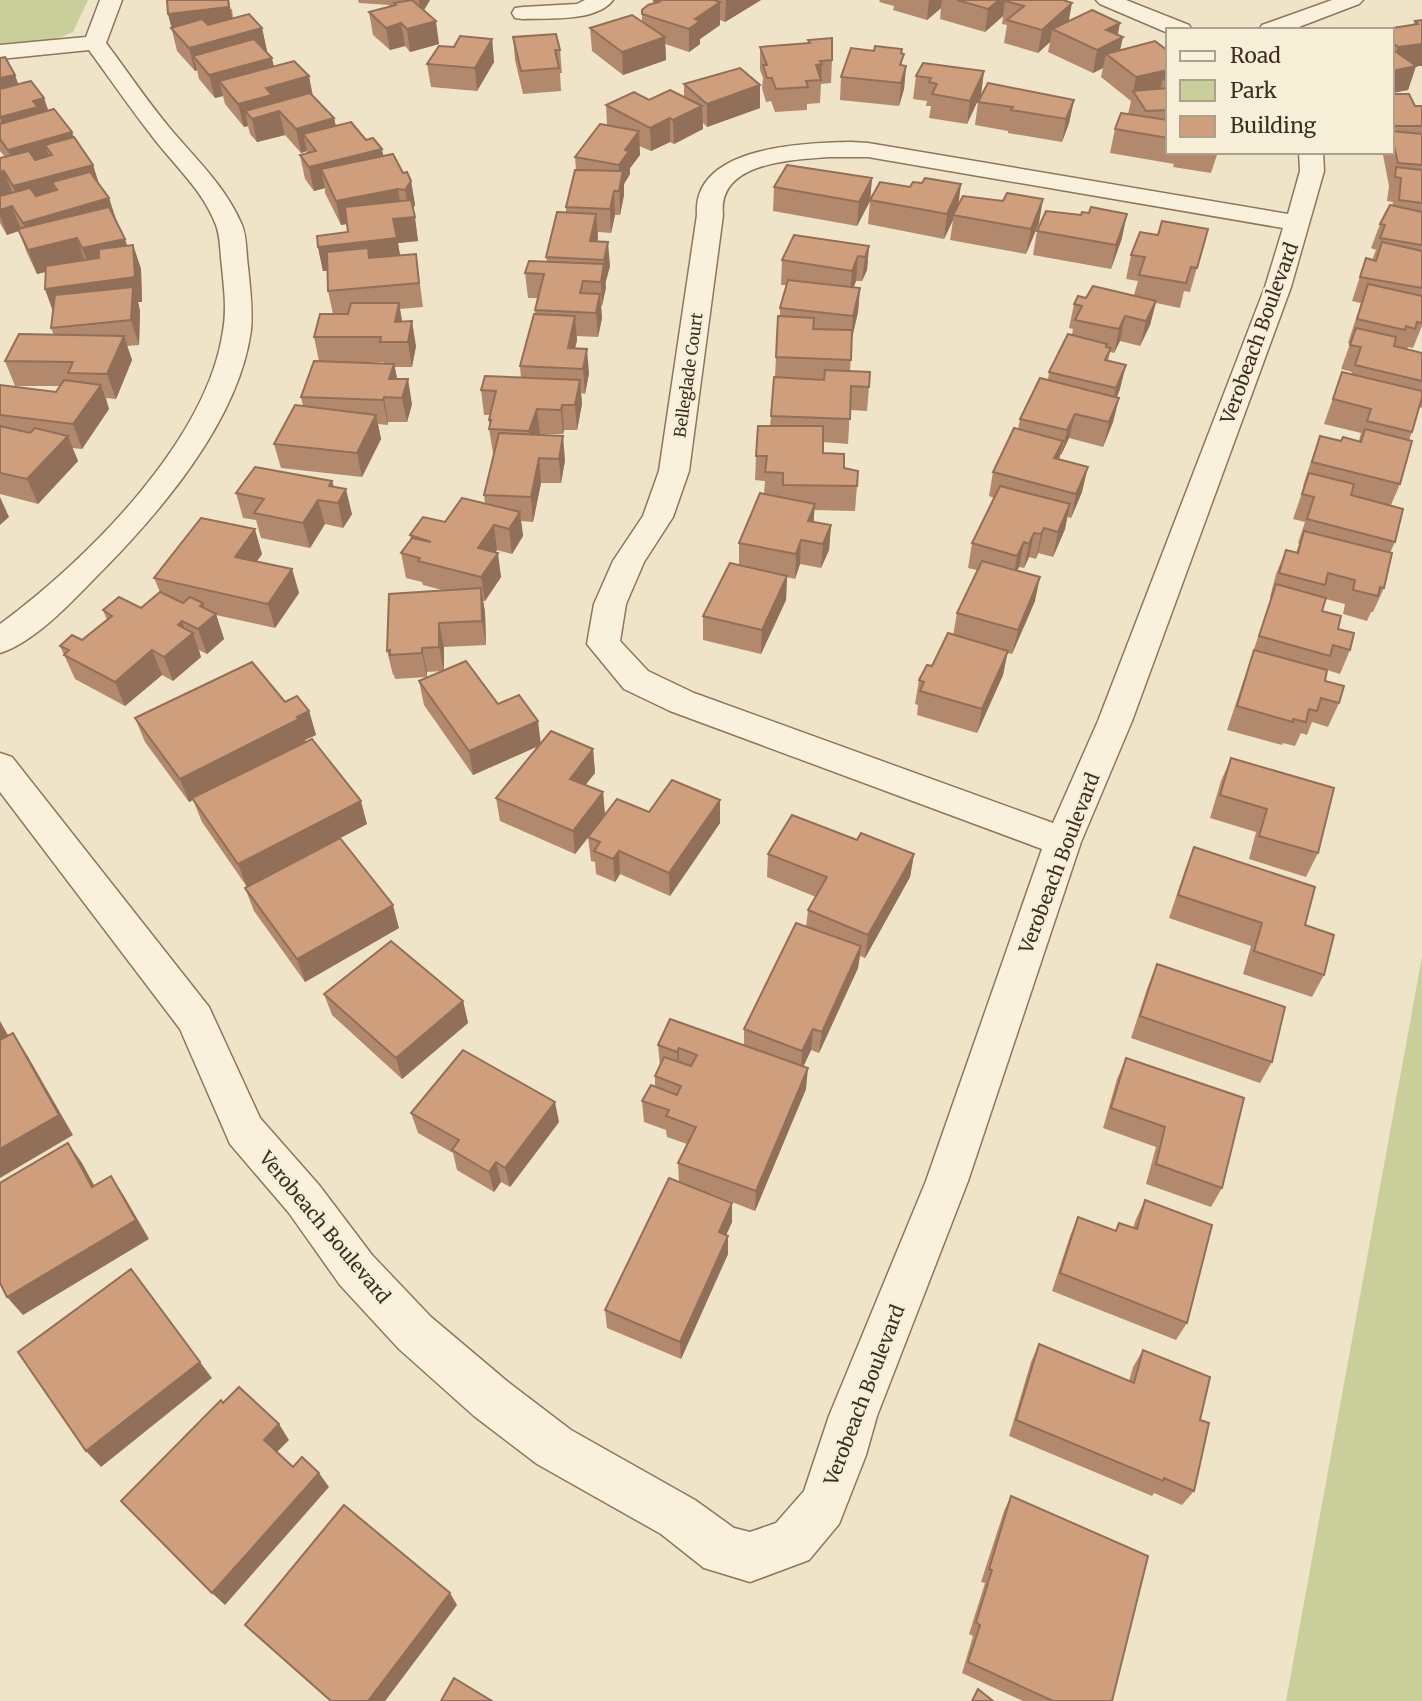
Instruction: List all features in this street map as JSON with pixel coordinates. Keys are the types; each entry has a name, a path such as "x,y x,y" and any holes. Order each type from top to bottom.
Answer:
{"street":[{"path":"95,43 111,0"},
{"path":"523,13 581,10 602,0"},
{"path":"1107,0 1176,28"},
{"path":"1275,28 1352,0"},
{"path":"0,52 95,43"},
{"path":"0,641 55,600 126,529 190,445 228,367 237,332 239,305 230,227 205,181 164,136 95,43"},
{"name":"Belleglade Court","path":"1063,842 682,702 636,680 603,643 610,604 629,561 658,517 674,471 710,215 709,197 718,182 735,169 799,151 835,148 868,150 1298,223"},
{"name":"Verobeach Boulevard","path":"0,766 195,1019 245,1131 304,1199 356,1270 415,1333 491,1399 554,1447 678,1517 722,1550 751,1557 792,1544 822,1507 842,1455 853,1416 947,1181 1063,842 1130,682 1278,287 1312,171 1311,154"}],"green space":[{"path":"0,0 88,0 73,32 46,43 0,47"},
{"path":"1422,957 1422,1701 1286,1701"}],"building":[{"path":"167,0 228,0 229,7 168,14"},
{"path":"412,0 436,21 407,29 401,23 386,28 369,12 396,5 394,3"},
{"path":"653,0 720,2 695,19 700,21 689,29 642,14 642,10 648,5 659,2"},
{"path":"957,0 999,0 988,9"},
{"path":"1006,0 1063,0 1072,3 1042,30 1007,20 1024,6"},
{"path":"1092,10 1120,23 1106,30 1123,37 1097,50 1052,29"},
{"path":"249,14 262,28 189,48 171,28 202,19 208,25"},
{"path":"632,15 665,37 622,52 590,28"},
{"path":"1422,20 1422,44 1398,47 1394,44 1393,28 1418,24 1415,21"},
{"path":"556,34 560,50 555,50 559,68 521,71 513,37"},
{"path":"460,36 492,39 475,68 427,64 439,46 454,47"},
{"path":"832,38 832,60 820,61 822,64 816,65 821,80 806,81 808,87 776,89 772,78 767,78 763,65 767,65 760,47 810,43 808,40"},
{"path":"254,39 272,58 209,75 193,56"},
{"path":"1155,41 1166,49 1166,70 1136,77 1106,54"},
{"path":"875,46 902,49 901,53 904,54 900,65 906,66 901,83 841,77 851,48 874,51"},
{"path":"1394,50 1416,66 1394,71"},
{"path":"5,57 15,75 0,78 0,58"},
{"path":"294,61 309,76 266,88 272,95 238,104 219,81"},
{"path":"923,63 984,71 970,101 932,94 937,84 929,82 931,78 916,76"},
{"path":"740,68 760,85 707,104 684,84"},
{"path":"31,81 44,98 33,101 38,107 0,117 0,89"},
{"path":"988,83 1074,100 1066,119 1011,110 1013,107 978,102"},
{"path":"1166,88 1166,110 1146,111 1133,91"},
{"path":"670,90 702,106 650,128 606,105 634,92 649,100"},
{"path":"310,93 334,118 296,129 279,111 252,119 245,111"},
{"path":"1394,94 1409,94 1415,106 1422,106 1422,126 1394,126"},
{"path":"54,109 72,132 8,150 0,139 0,124"},
{"path":"1121,113 1166,120 1166,138 1115,129"},
{"path":"351,122 366,140 373,138 382,149 309,167 300,155 316,151 303,134"},
{"path":"600,124 639,131 625,150 629,151 619,165 575,157"},
{"path":"1394,131 1422,134 1422,165 1398,163"},
{"path":"74,137 93,165 13,186 4,171 0,172 0,158 29,151 35,160 52,155 45,145"},
{"path":"393,154 403,173 407,172 411,181 405,190 336,201 321,169"},
{"path":"787,165 872,178 859,202 774,187"},
{"path":"1396,167 1422,170 1422,203 1399,200 1401,178 1395,177"},
{"path":"575,170 623,171 619,191 614,191 610,209 566,207"},
{"path":"90,172 109,198 23,223 12,206 0,210 0,196 30,188 36,196 57,190 52,182"},
{"path":"925,178 961,184 947,214 870,200 880,182 910,187 913,182 922,183"},
{"path":"1007,193 1043,199 1031,229 953,215 963,196 1003,201"},
{"path":"411,200 415,217 393,219 397,238 318,247 317,236 348,232 345,207"},
{"path":"1390,205 1422,212 1422,245 1380,238 1385,225 1380,224"},
{"path":"109,207 125,239 82,248 77,238 28,250 18,229"},
{"path":"1091,207 1127,214 1116,245 1037,231 1046,211 1081,215 1082,212 1089,213"},
{"path":"557,212 596,214 590,241 608,242 604,260 546,257"},
{"path":"1162,221 1208,229 1197,268 1191,267 1186,283 1139,275 1145,257 1131,255 1140,232 1158,235"},
{"path":"794,235 869,246 865,257 858,256 852,271 782,260"},
{"path":"1382,242 1422,251 1422,288 1360,277 1366,258 1376,261"},
{"path":"133,245 135,277 45,289 46,266 99,258 99,249"},
{"path":"368,248 369,258 416,254 419,283 328,291 327,252"},
{"path":"529,261 604,264 601,282 583,281 580,293 600,294 596,313 535,310 544,274 525,273"},
{"path":"788,280 860,288 853,316 780,308"},
{"path":"1368,284 1422,296 1422,323 1417,322 1415,329 1406,326 1405,330 1357,319"},
{"path":"1093,286 1156,301 1146,321 1125,316 1119,329 1075,320 1082,306 1074,304 1078,296 1086,298"},
{"path":"133,287 131,320 51,328 55,295"},
{"path":"351,303 399,303 395,322 412,321 408,342 380,342 381,337 314,337 320,314 348,314"},
{"path":"534,314 575,316 568,348 587,349 583,369 520,366"},
{"path":"778,316 814,318 813,329 852,330 851,360 776,357"},
{"path":"1356,328 1396,337 1394,346 1422,353 1422,381 1355,365 1361,347 1350,345"},
{"path":"19,334 124,336 107,374 68,373 73,362 5,361"},
{"path":"1068,334 1107,344 1106,347 1111,348 1105,360 1126,365 1116,388 1049,372"},
{"path":"314,361 394,364 389,379 408,379 402,398 384,397 383,400 301,397"},
{"path":"825,370 870,372 869,387 851,386 850,419 771,416 774,377 824,380"},
{"path":"1342,372 1422,391 1412,432 1367,421 1371,409 1333,399"},
{"path":"485,376 580,380 575,405 562,405 561,410 537,409 529,431 489,429 496,391 481,390"},
{"path":"1040,378 1119,398 1109,422 1075,414 1067,430 1020,419"},
{"path":"64,380 101,385 73,424 0,415 0,385 56,392"},
{"path":"295,405 376,415 357,453 274,444"},
{"path":"0,426 30,433 35,428 68,436 27,479 0,473"},
{"path":"758,426 823,426 823,453 844,454 844,468 858,471 857,486 783,485 783,473 765,472 767,456 756,456"},
{"path":"1014,428 1063,441 1054,458 1088,467 1076,494 993,472"},
{"path":"1365,429 1412,441 1400,484 1312,462 1320,436 1341,441 1343,437 1361,442"},
{"path":"499,433 563,436 559,459 539,458 531,497 484,495"},
{"path":"255,467 332,481 329,486 346,489 338,503 318,500 303,523 254,513 264,499 236,493"},
{"path":"1309,473 1354,484 1351,495 1403,509 1395,542 1307,519 1314,497 1302,494"},
{"path":"1000,486 1070,504 1058,532 1044,528 1041,534 1034,533 1029,544 1024,542 1017,556 972,543"},
{"path":"760,493 815,504 808,521 831,525 823,544 801,540 796,554 739,543"},
{"path":"462,498 520,512 509,529 494,525 478,548 498,553 481,577 418,561 420,558 401,553 412,538 431,542 410,535 423,517 445,522"},
{"path":"201,518 255,529 235,557 292,569 268,604 154,578"},
{"path":"1304,531 1392,553 1384,588 1380,587 1378,596 1353,590 1355,580 1328,573 1325,585 1279,573 1286,550 1298,553"},
{"path":"982,561 1040,577 1018,630 957,613"},
{"path":"730,563 787,576 762,630 703,616"},
{"path":"1276,584 1326,598 1322,611 1341,616 1338,629 1354,633 1350,650 1333,645 1330,656 1259,636"},
{"path":"481,588 482,621 439,623 439,647 422,648 422,653 390,655 390,650 387,651 389,594"},
{"path":"160,592 183,603 190,597 216,614 198,629 182,621 178,625 193,633 164,657 152,650 115,682 64,655 69,650 60,646 72,635 82,640 112,616 103,610 119,597 141,608"},
{"path":"948,633 1008,651 982,709 920,691 924,682 919,680 927,665 932,666"},
{"path":"1254,650 1327,670 1325,681 1344,686 1339,703 1321,698 1317,711 1309,709 1306,722 1293,719 1293,722 1237,706"},
{"path":"466,661 498,704 519,695 538,721 469,751 419,681"},
{"path":"252,662 285,702 297,696 309,711 297,717 299,719 180,779 135,718"},
{"path":"551,731 593,749 570,779 603,792 573,831 496,798"},
{"path":"312,739 361,801 238,864 192,798"},
{"path":"1231,758 1334,788 1318,853 1259,836 1267,809 1220,795"},
{"path":"672,780 720,800 669,873 619,851 613,859 594,851 600,842 588,837 617,799 649,812"},
{"path":"792,815 857,840 861,833 914,854 868,935 808,910 827,877 768,854"},
{"path":"340,838 393,905 297,959 245,888"},
{"path":"1194,847 1315,887 1305,925 1334,935 1324,975 1254,951 1262,923 1178,895"},
{"path":"796,923 861,946 822,1032 813,1029 802,1051 744,1029"},
{"path":"391,941 463,1001 396,1058 324,994"},
{"path":"1157,964 1285,1007 1272,1062 1140,1016"},
{"path":"670,1019 808,1068 756,1191 678,1163 696,1127 666,1116 669,1110 642,1101 651,1085 677,1095 681,1086 655,1076 664,1057 691,1066 697,1055 679,1048 677,1052 658,1045"},
{"path":"13,1033 59,1115 0,1149 0,1040"},
{"path":"463,1050 555,1102 505,1168 496,1162 489,1172 452,1150 459,1140 411,1113"},
{"path":"1126,1058 1244,1098 1222,1188 1156,1164 1165,1127 1111,1108"},
{"path":"68,1143 92,1187 111,1176 136,1220 7,1297 0,1283 0,1183"},
{"path":"669,1178 732,1203 719,1232 728,1236 680,1342 605,1310"},
{"path":"1145,1200 1212,1225 1187,1323 1060,1273 1078,1217 1116,1231 1119,1223 1137,1229"},
{"path":"131,1269 200,1362 86,1451 18,1352"},
{"path":"1039,1344 1134,1383 1143,1350 1210,1377 1200,1420 1209,1423 1194,1491 1164,1478 1163,1481 1016,1420"},
{"path":"239,1387 279,1424 264,1440 293,1467 302,1457 319,1473 212,1593 121,1501 221,1400 223,1403"},
{"path":"1011,1496 1148,1556 1112,1701 1053,1701 968,1662 980,1625 976,1622 992,1570 989,1569"},
{"path":"344,1505 450,1593 368,1701 331,1701 245,1625"},
{"path":"454,1678 492,1701 441,1701"},
{"path":"978,1689 993,1701 972,1701"}]}
